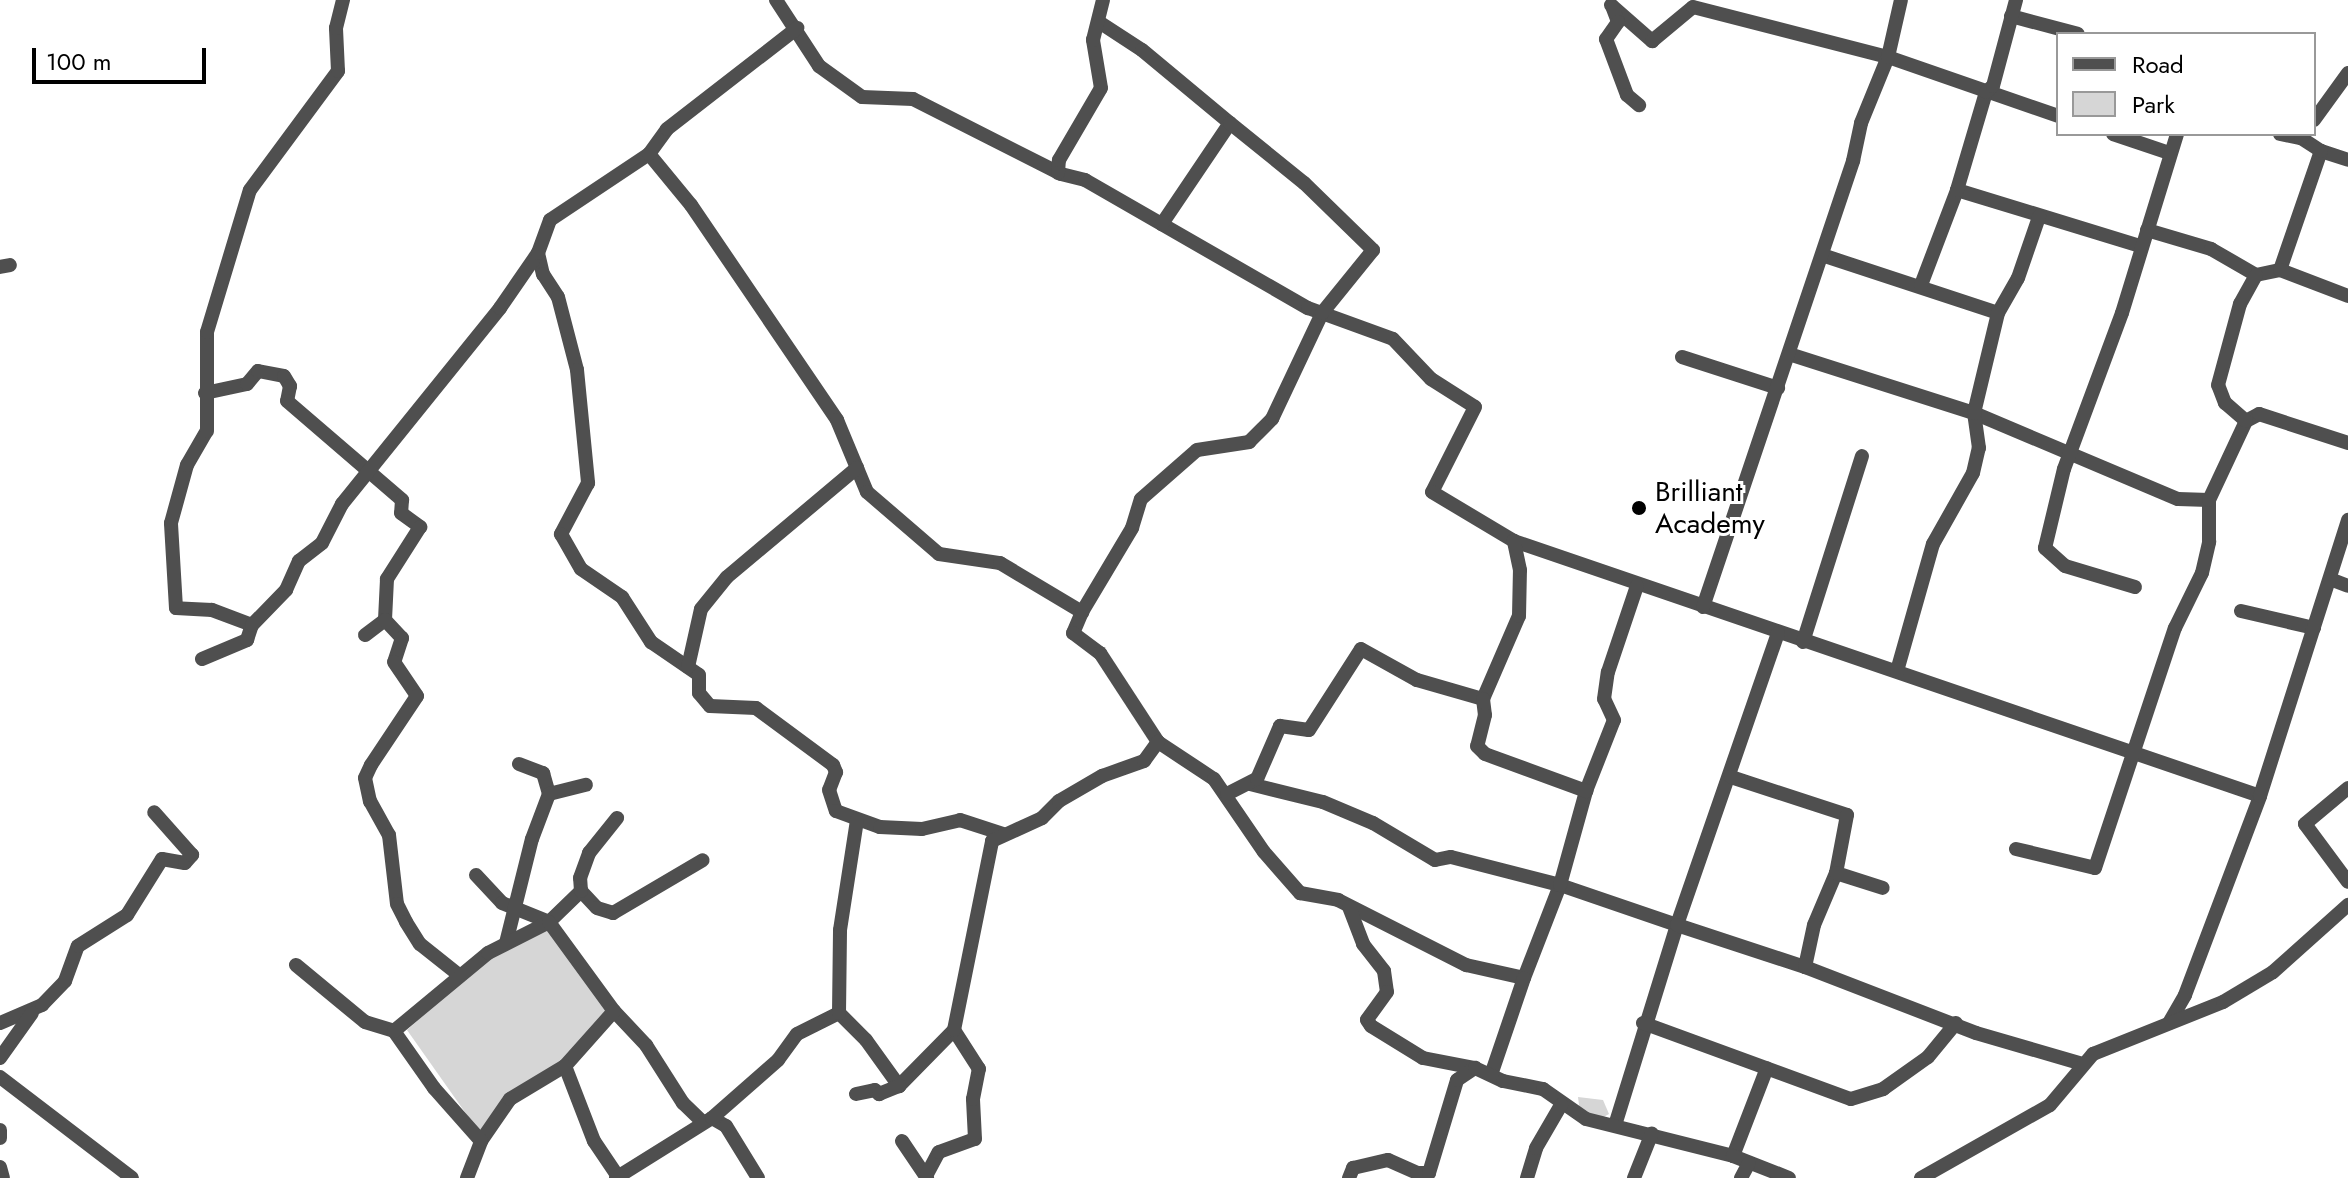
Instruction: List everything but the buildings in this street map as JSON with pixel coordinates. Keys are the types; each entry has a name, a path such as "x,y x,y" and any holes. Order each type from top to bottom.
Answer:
{"street":[{"path":"252,625 212,610 176,608 171,523 187,465 207,431 210,414 205,393 207,332 250,190 338,71 336,28 343,0"},
{"path":"776,0 819,66 862,97 913,99 1058,173 1085,180 1268,288 1322,313 1393,339 1431,379 1475,407 1432,492 1514,541 1637,586 2137,751 2260,796"},
{"path":"1058,173 1059,160 1101,88 1093,40 1103,0"},
{"path":"1703,607 1822,255 1861,123 1888,57 1901,0"},
{"path":"1921,285 1957,190 1986,92 1993,86 2016,0"},
{"path":"1609,3 1652,41 1693,7 1888,57 2056,115"},
{"path":"1609,3 1618,22 1606,39 1627,95 1639,105"},
{"path":"2011,16 2071,32"},
{"path":"1099,22 1142,50 1304,183 1373,250 1322,313 1272,419 1249,442 1197,450 1141,499 1132,528 1082,612 1073,633 1100,653 1158,742 1209,775 1227,794 1264,852 1300,893 1349,907 1377,924 1397,928 1434,953 1524,978"},
{"path":"202,659 247,640 252,625 286,590 299,561 322,543 342,504 371,473 538,253 550,220 649,154 667,129 797,28"},
{"path":"2316,117 2348,73"},
{"path":"1162,224 1230,123"},
{"path":"2119,136 2169,153"},
{"path":"2135,587 2065,566 2045,548 2071,451 2122,313 2176,136"},
{"path":"2302,136 2321,151 2348,160"},
{"path":"2280,270 2321,151"},
{"path":"649,154 691,205 837,420 867,492 887,514 928,539 939,554 1000,563 1082,612"},
{"path":"1957,190 2140,246"},
{"path":"1897,671 1933,544 1973,473 1979,448 1974,413 1998,313 2018,278 2039,217"},
{"path":"2147,230 2211,249 2256,275 2280,270 2348,296"},
{"path":"538,253 568,326 588,483 561,534 581,569 622,597 651,642 699,675 699,693 710,706 756,708 833,765 836,772 829,790 836,811 857,820 922,829 960,820 1003,834"},
{"path":"1822,255 1921,285 1998,313"},
{"path":"2246,421 2225,403 2218,385 2240,304 2256,275"},
{"path":"1789,354 1974,413 2071,451 2178,499 2209,500"},
{"path":"1682,357 1778,388"},
{"path":"205,393 247,384 258,371 284,376 290,386 287,401 402,500 401,513 420,527 387,579 385,620 402,638 394,662 417,696 365,778 370,801 389,835 397,904 420,944 459,975"},
{"path":"2016,849 2095,868 2137,751 2175,628 2202,573 2209,542 2209,500 2246,421 2259,414 2348,443"},
{"path":"1803,642 1862,456"},
{"path":"688,667 701,609 727,577 857,468"},
{"path":"2169,1023 2185,995 2260,796 2348,520"},
{"path":"1514,541 1520,570 1519,616 1483,699 1479,750 1586,791"},
{"path":"2330,579 2348,586"},
{"path":"1492,1072 1560,885 1586,791 1614,720 1604,699 1608,672 1637,586"},
{"path":"2241,611 2314,628"},
{"path":"365,635 385,620"},
{"path":"1616,1122 1643,1023 1731,777 1778,633"},
{"path":"1227,794 1250,784 1266,763 1265,754 1280,726 1309,730 1361,649 1417,680 1483,699"},
{"path":"856,1094 875,1090 879,1094 899,1086 954,1030 992,841 1042,818 1102,776 1144,761 1158,742"},
{"path":"506,943 532,839 549,794 543,773 519,764"},
{"path":"1731,777 1847,815 1836,873 1814,925 1805,967"},
{"path":"1250,784 1323,802 1373,823 1435,860 1451,857 1560,885 2083,1064"},
{"path":"549,794 586,785"},
{"path":"2348,788 2305,824 2348,882"},
{"path":"0,1058 35,1010 65,981 78,946 127,915 162,859 185,863 192,855 154,812"},
{"path":"617,818 589,853 580,878 581,891 597,908 613,913 703,860"},
{"path":"857,820 840,930 839,1013 866,1040 899,1086"},
{"path":"1836,873 1883,888"},
{"path":"476,875 487,892 516,910 537,913 549,922 614,1011 646,1045 683,1103 707,1120 726,1126 758,1178"},
{"path":"394,1031 459,975 506,943 549,922 581,891"},
{"path":"1921,1178 2050,1105 2065,1093 2093,1054 2223,1002 2273,972 2348,905"},
{"path":"1349,907 1363,944 1384,971 1387,992 1367,1020 1371,1026 1423,1058 1492,1072 1503,1081 1543,1089 1561,1105 1586,1119 1616,1122 1733,1156 1789,1178"},
{"path":"296,965 365,1022 394,1031 434,1088 481,1141"},
{"path":"0,1023 35,1010"},
{"path":"467,1178 481,1141 510,1099 565,1066 614,1011"},
{"path":"565,1066 594,1141 616,1176 707,1120 778,1060 797,1034 839,1013"},
{"path":"1643,1023 1851,1099 1864,1099 1928,1057 1956,1023"},
{"path":"902,1141 927,1177 939,1152 975,1139 973,1099 979,1069 954,1030"},
{"path":"1349,1178 1353,1168 1388,1160 1417,1173 1429,1173 1457,1080 1475,1068"},
{"path":"1733,1156 1767,1068"},
{"path":"0,1077 78,1131 132,1178"},
{"path":"1527,1178 1536,1148 1561,1105"},
{"path":"0,1130 0,1138"},
{"path":"1634,1178 1652,1133"},
{"path":"1741,1178 1749,1163"},
{"path":"0,1167 3,1178"}],"green space":[{"path":"553,927 610,1012 562,1067 479,1132 407,1030 488,957"},
{"path":"1578,1097 1603,1100 1609,1114 1600,1119 1580,1113"}],"place":[{"name":"Brilliant Academy","path":"1639,508"}]}
